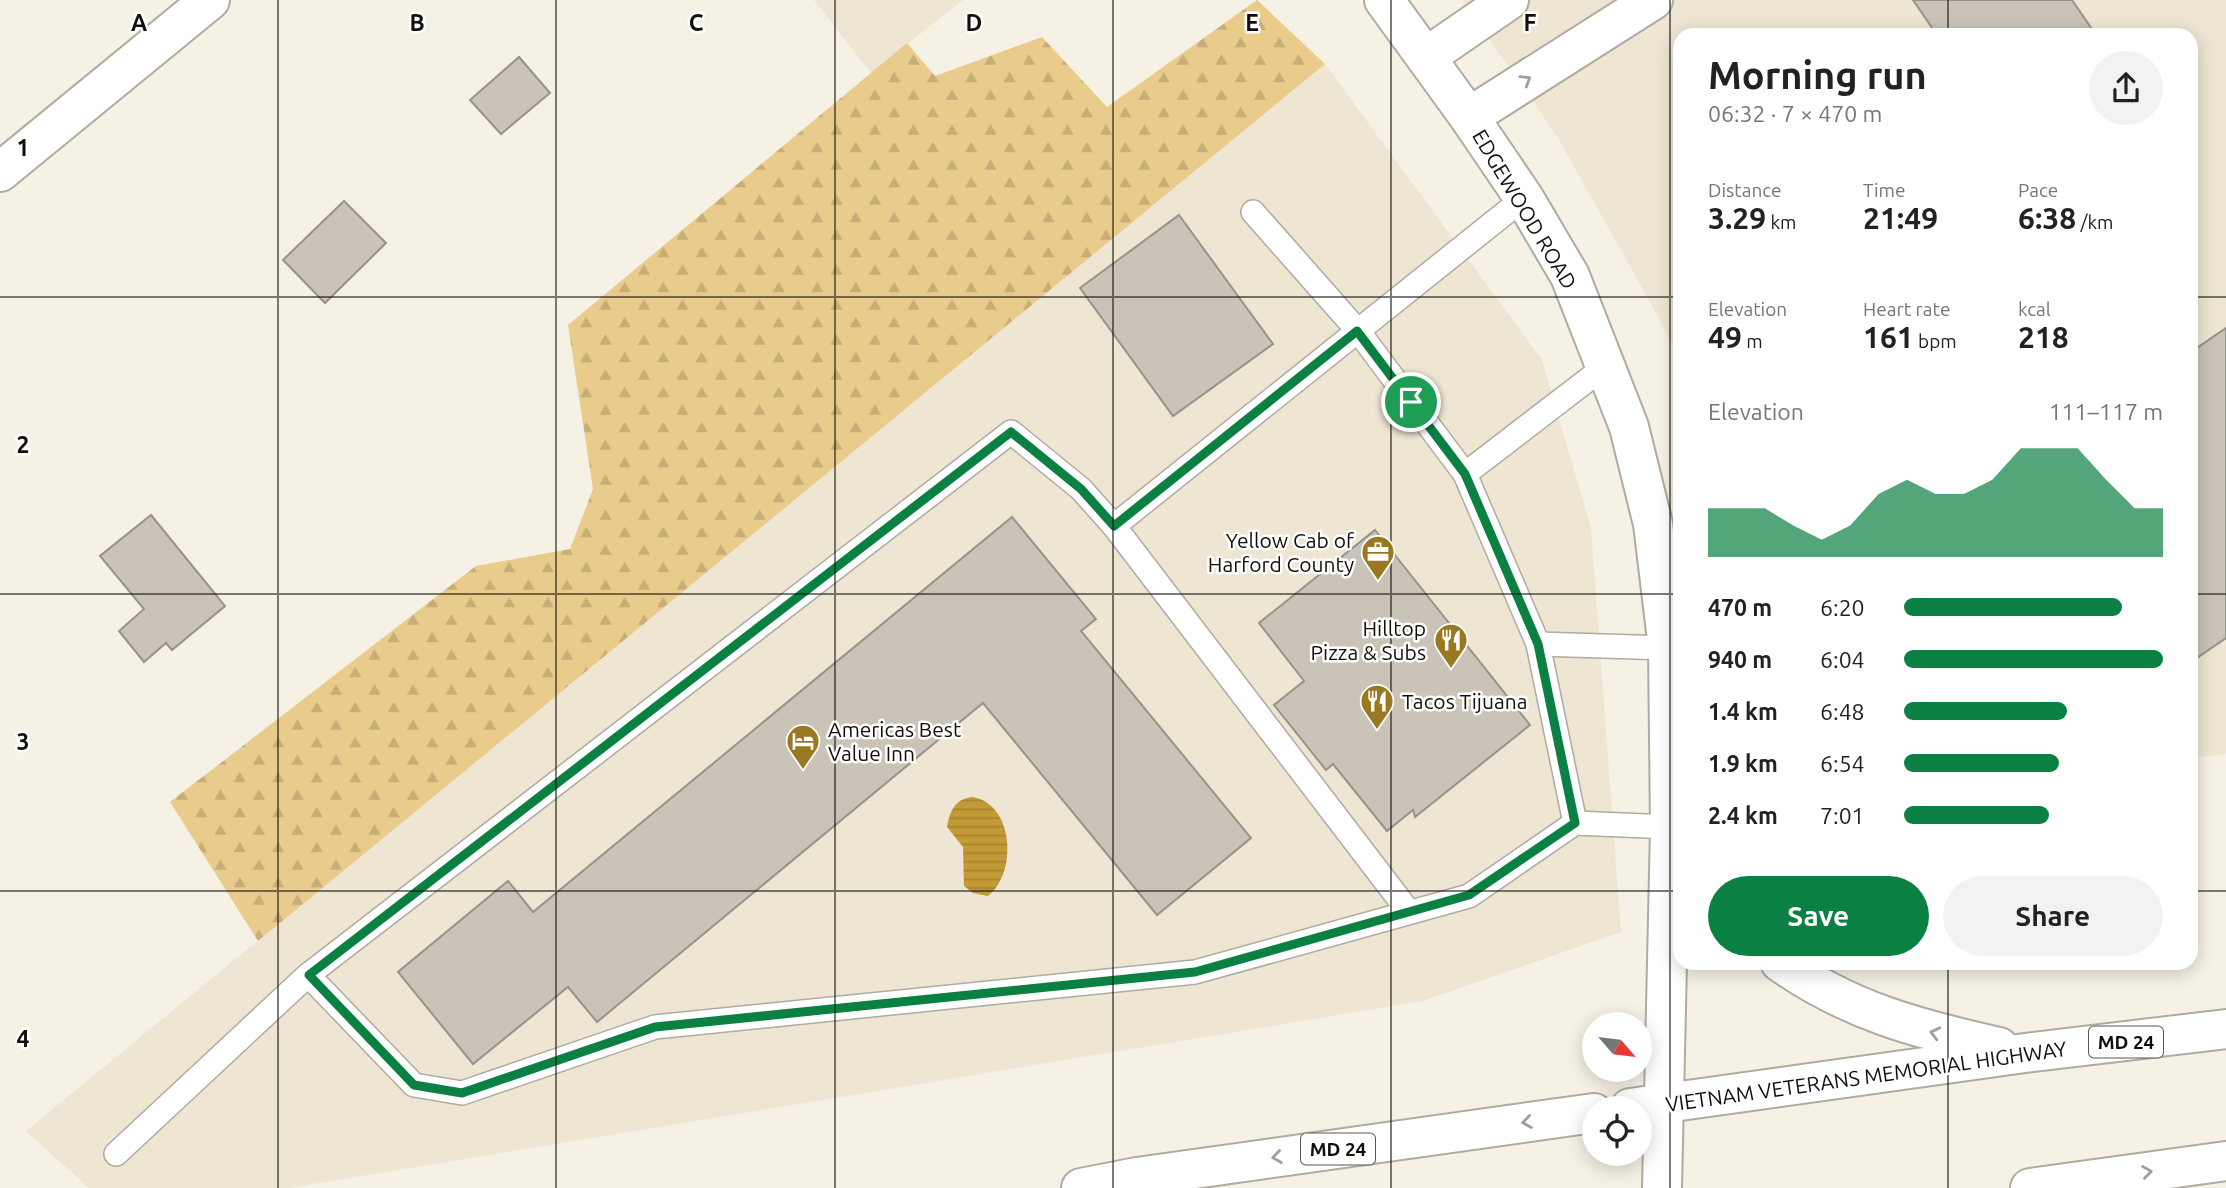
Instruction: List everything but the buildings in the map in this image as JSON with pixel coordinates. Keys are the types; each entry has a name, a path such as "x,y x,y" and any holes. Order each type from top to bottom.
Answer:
{"main road":[{"path":"0,172 210,0"},
{"name":"EDGEWOOD ROAD","path":"1384,0 1524,198 1570,276 1607,365 1629,428 1653,524 1668,648 1673,782"},
{"path":"1426,57 1510,0"},
{"path":"1469,117 1653,0"},
{"name":"EDGEWOOD ROAD","path":"1648,1096 1673,854"},
{"path":"1791,970 1856,1008 1931,1032 2025,1053"},
{"name":"VIETNAM VETERANS MEMORIAL HIGHWAY","path":"1652,1104 2025,1053 2226,1029"},
{"name":"MD 24","path":"1081,1188 1137,1177 1582,1115"},
{"name":"EDGEWOOD ROAD","path":"1652,1133 1662,1188"},
{"path":"2030,1188 2226,1161"}],"lane":[{"path":"1114,526 1524,198"},
{"path":"1253,212 1357,331 1465,474 1538,644 1575,823"},
{"path":"1465,474 1607,365"},
{"path":"116,1154 309,975 1011,432 1081,489 1114,526 1409,912"},
{"path":"1538,644 1668,648"},
{"path":"309,975 414,1085 462,1093 655,1027 1195,972 1469,895 1575,823 1673,835"}],"shaded area":[{"path":"814,0 963,0 871,73"},
{"path":"1462,0 2226,0 2226,754 2198,757 2198,28 1673,28 1673,343 1557,136"},
{"path":"1325,64 1542,360 1591,528 1621,932 1423,1001 289,1188 89,1188 26,1131"},
{"path":"972,797 986,802 996,812 1007,840 1004,872 998,885 988,896 973,893 964,886 963,847 947,827 957,803"}],"green space":[{"path":"1257,0 1325,64 258,941 170,802 476,566 570,549 593,489 568,325 907,43 935,76 1042,37 1107,107"}],"place":[{"name":"Yellow Cab of Harford County","path":"1378,582"},
{"name":"Hilltop Pizza & Subs","path":"1451,670"},
{"name":"Tacos Tijuana","path":"1377,731"},
{"name":"Americas Best Value Inn","path":"803,771"}],"route":[{"path":"1357,331 1411,402 1465,474 1538,644 1575,823 1469,895 1195,972 655,1027 462,1093 414,1085 309,975 1011,432 1081,489 1114,526 1357,331"}]}
